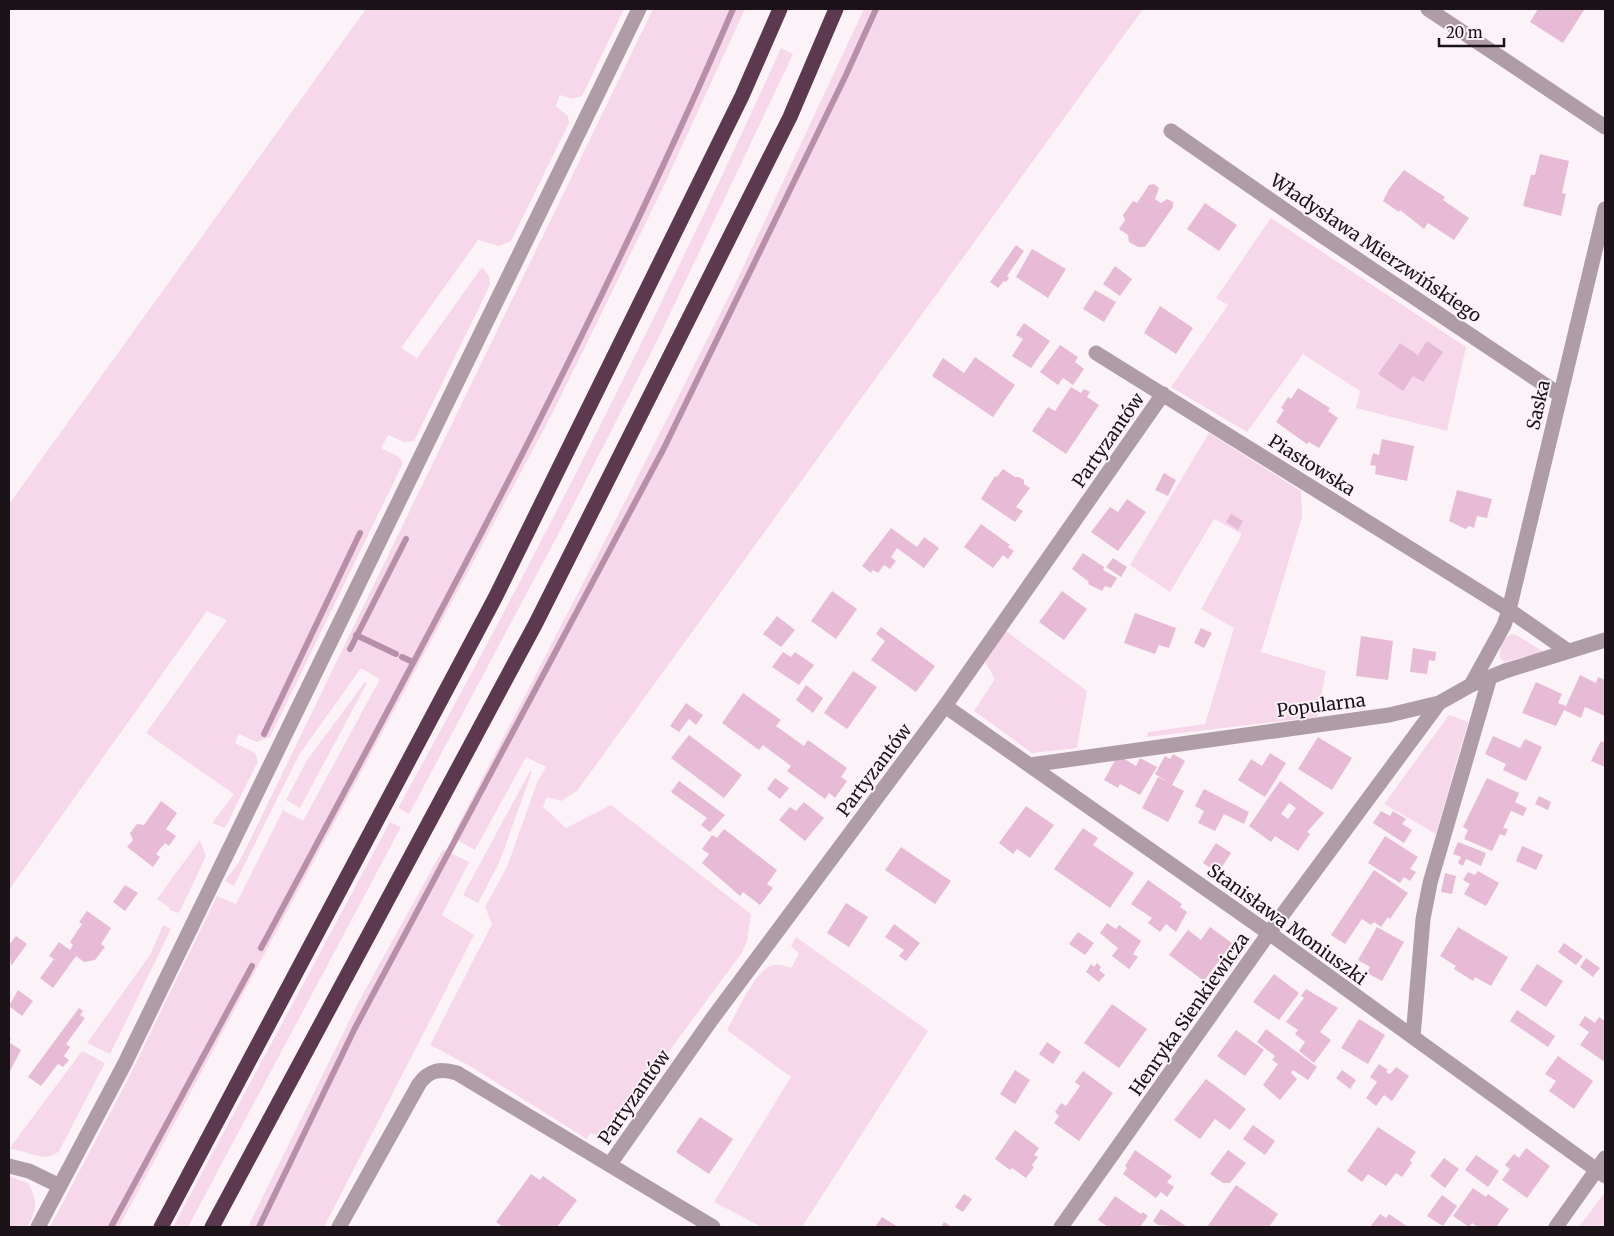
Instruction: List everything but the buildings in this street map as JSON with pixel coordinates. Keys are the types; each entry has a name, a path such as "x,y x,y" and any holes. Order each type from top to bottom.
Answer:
{"highway":[{"path":"161,1227 495,598 742,96 780,9"},
{"path":"212,1227 536,623 785,126 836,9"}],"street":[{"path":"38,1227 136,1040 639,9"},
{"path":"1428,9 1605,127"},
{"name":"Władysława Mierzwińskiego","path":"1171,131 1320,235 1560,395"},
{"name":"Saska","path":"1470,685 1504,624 1509,610 1605,209"},
{"name":"Piastowska","path":"1096,353 1509,610 1568,651"},
{"name":"Partyzantów","path":"610,1164 712,1019 945,706 1163,394"},
{"name":"Popularna","path":"1030,765 1389,716 1440,703 1470,685 1490,677 1605,640"},
{"path":"1413,1037 1423,919 1430,883 1490,677"},
{"name":"Henryka Sienkiewicza","path":"1061,1227 1269,933 1440,703"},
{"name":"Stanisława Moniuszki","path":"945,706 1269,933 1413,1037 1602,1168"},
{"path":"339,1227 419,1084 426,1074 434,1070 446,1070 457,1073 713,1227"},
{"path":"9,1166 29,1171 60,1186"},
{"path":"1556,1227 1602,1168"}],"shaded area":[{"path":"366,9 624,9 582,96 572,99 560,95 556,106 568,116 569,123 511,241 499,246 478,240 401,348 417,358 482,267 489,276 490,285 414,441 404,442 388,435 381,448 399,457 403,463 270,737 257,742 239,734 235,743 255,753 258,761 225,828 212,823 234,794 146,733 227,620 207,611 9,890 9,504"},
{"path":"653,9 745,9 659,196 553,412 119,1227 50,1227 127,1081 217,896 236,904 283,810 303,821 380,679 361,668 299,755 234,886 225,881 239,862 253,834"},
{"path":"864,9 1143,9 577,791 561,801 547,797 543,807 566,828 611,805 751,914 747,941 741,954 605,1138 590,1133 587,1139 468,1065 430,1045 492,924 485,907 507,867 538,780 546,767 526,757 475,850 452,837 737,280"},
{"path":"781,48 793,54 657,341 562,527 409,814 398,808 549,527 597,432 737,145"},
{"path":"1271,218 1466,347 1447,431 1356,408 1360,391 1303,354 1247,432 1171,387 1228,305 1216,298"},
{"path":"1209,433 1301,491 1302,517 1261,652 1326,671 1317,717 1147,737 1148,732 1205,724 1234,628 1201,609 1242,534 1214,519 1170,592 1130,565"},
{"path":"1006,631 1087,691 1077,748 1032,753 974,711 995,679 985,662"},
{"path":"1511,634 1516,635 1544,652 1504,662 1500,657 1501,647 1505,638"},
{"path":"365,682 367,683 300,808 286,800 307,760"},
{"path":"1449,715 1468,722 1436,834 1384,804"},
{"path":"530,771 532,772 499,863 478,903 463,895"},
{"path":"390,822 401,827 188,1227 173,1227"},
{"path":"200,840 206,856 179,913 169,910 170,908 157,899"},
{"path":"443,849 469,862 442,915 474,935 324,1227 248,1227 358,1003"},
{"path":"163,925 171,929 110,1054 87,1043 150,955"},
{"path":"796,937 928,1031 802,1227 762,1227 714,1202 791,1077 727,1030 740,1005 762,972 774,965 791,968 799,954 791,946"},
{"path":"82,1051 105,1063 59,1151 54,1155 42,1157 9,1149"},
{"path":"9,1176 28,1183 35,1200 33,1215 27,1227 9,1227"},
{"path":"1605,1192 1605,1227 1579,1227"}],"waterway":[{"path":"261,948 446,600 567,366 680,129 733,9"},
{"path":"259,1227 355,1028 664,448 846,75 876,9"},
{"path":"264,734 360,533"},
{"path":"350,649 406,539"},
{"path":"356,635 396,654"},
{"path":"402,657 413,662"},
{"path":"111,1227 252,966"}]}
